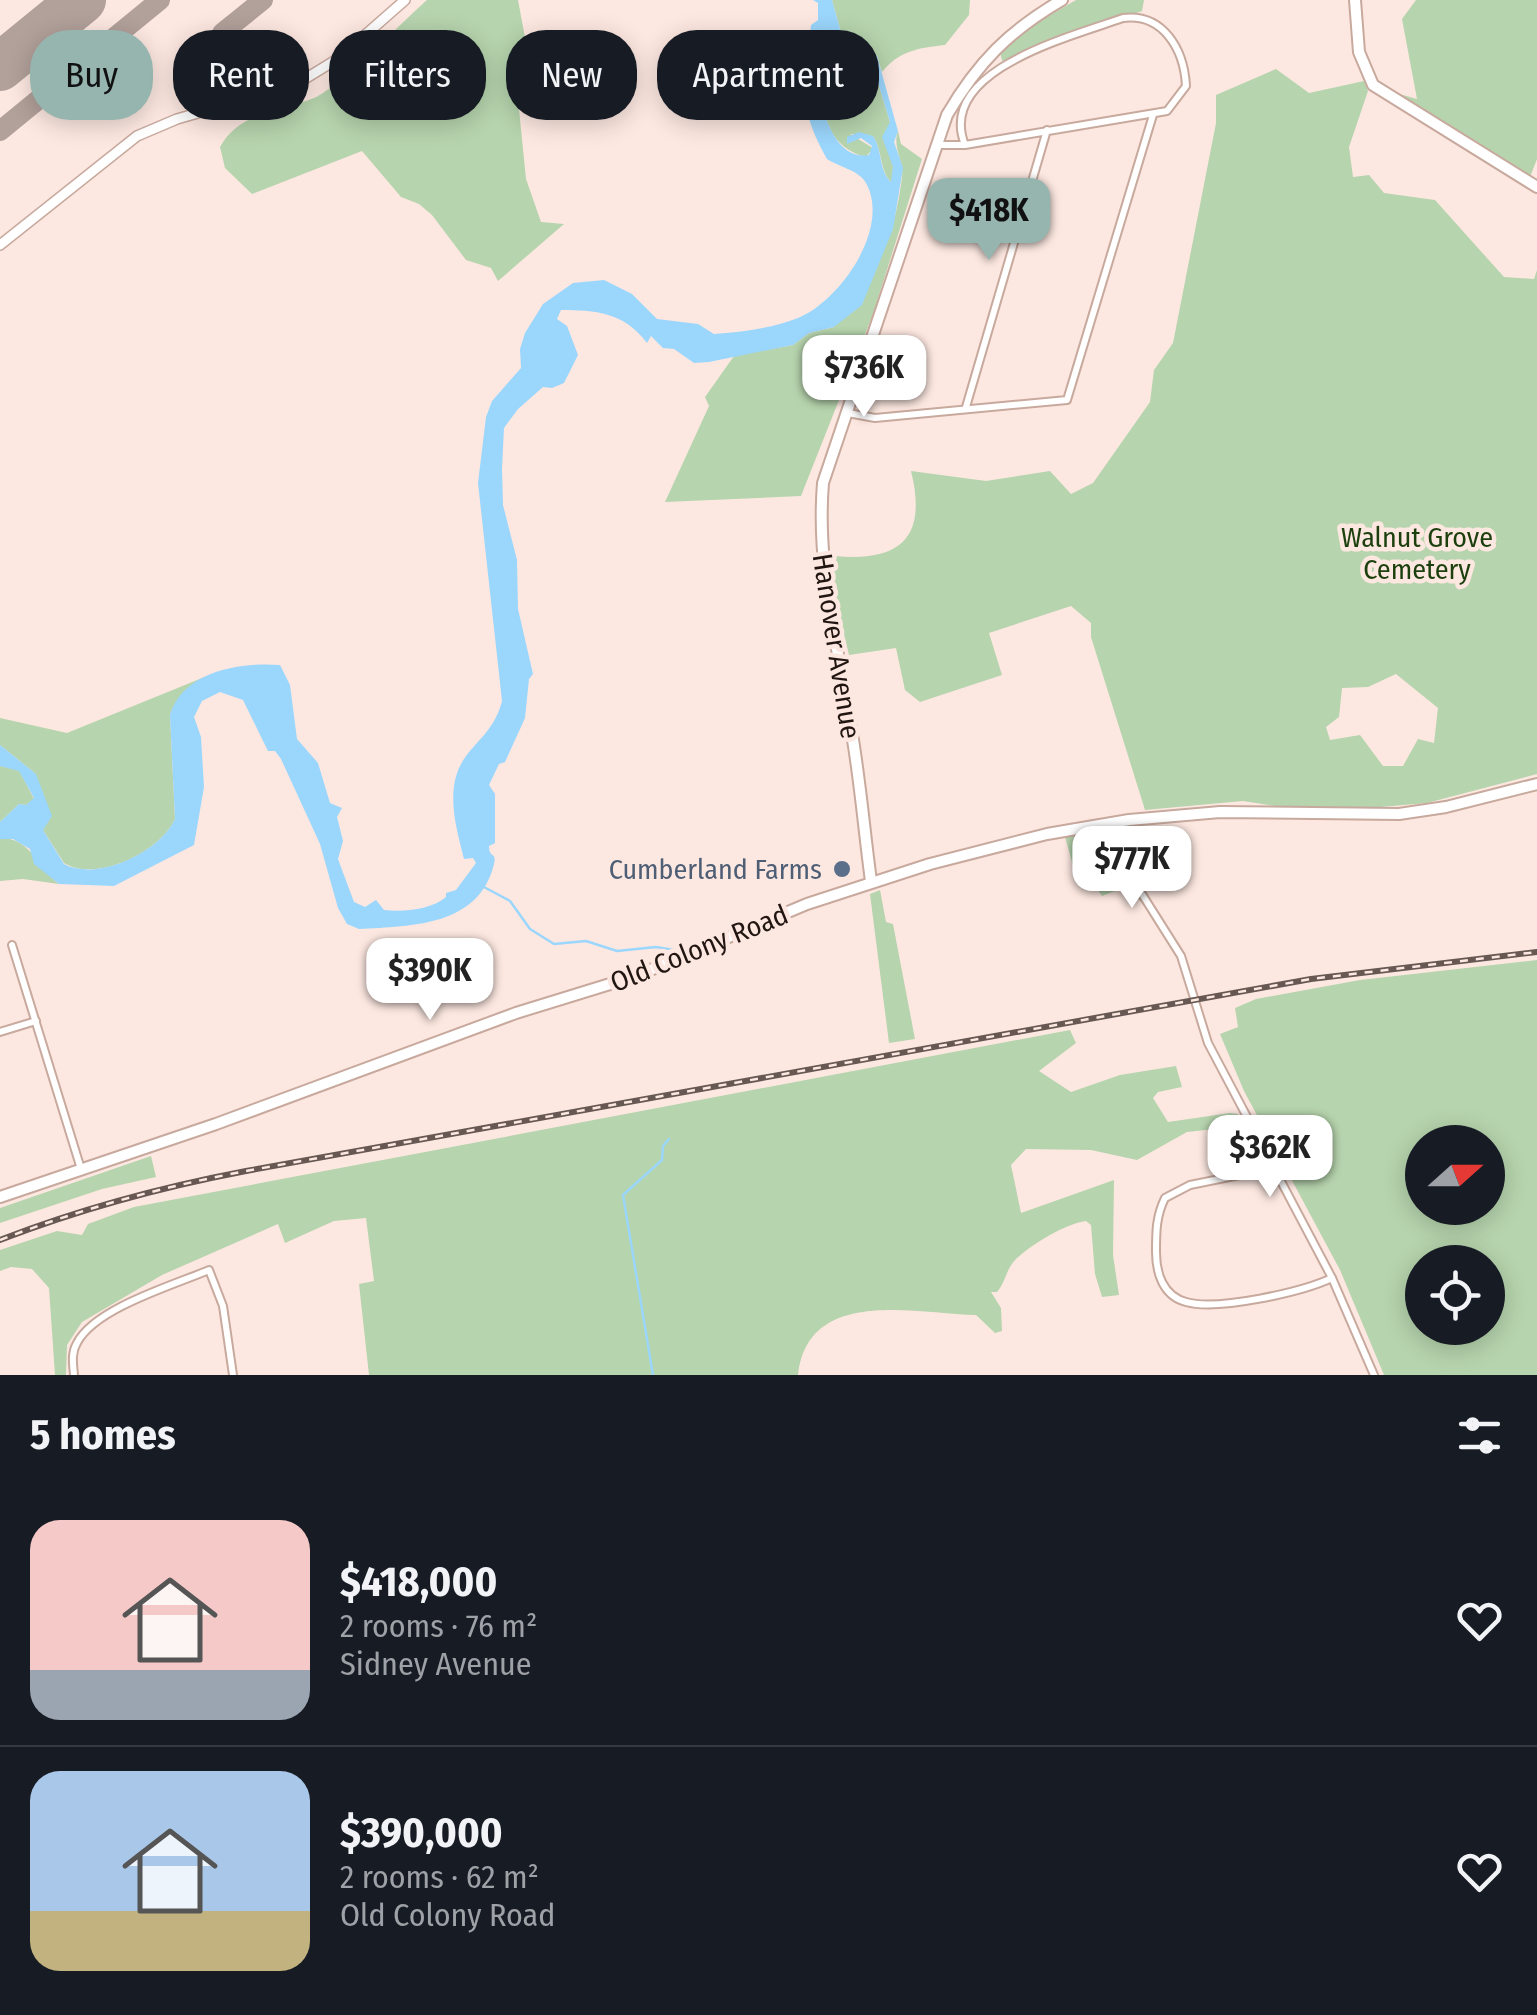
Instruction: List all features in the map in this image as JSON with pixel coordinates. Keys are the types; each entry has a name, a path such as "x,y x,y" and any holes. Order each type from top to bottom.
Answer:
{"main road":[{"name":"Hanover Avenue","path":"871,881 852,730 819,530 823,483 936,145 970,75 1006,38 1062,0"},
{"path":"1356,0 1359,52 1373,85 1537,187"},
{"name":"Old Colony Road","path":"0,1197 516,1012 636,976 871,881 1019,841 1104,824 1220,812 1399,814 1446,808 1537,784"}],"street":[{"path":"0,246 138,136 177,119 295,85 338,58 405,0"},
{"path":"936,145 964,146 1167,111 1186,86 1185,65 1172,39 1154,22 1138,16 1122,18 1007,62 989,74 964,105 960,133 964,146"},
{"path":"845,413 875,418 1067,400 1153,115"},
{"path":"966,407 1047,130"},
{"path":"1104,824 1123,864 1175,944 1208,1043 1332,1278 1374,1375"},
{"path":"12,945 81,1170"},
{"path":"0,1032 36,1021"},
{"path":"1274,1168 1176,1189 1165,1198 1156,1225 1160,1280 1170,1294 1185,1302 1200,1303 1288,1295 1332,1278"},
{"path":"74,1375 75,1346 93,1325 145,1296 210,1270 224,1313 233,1375"}],"green space":[{"path":"427,0 518,0 524,30 506,30 506,120 520,120 526,179 541,222 564,224 498,281 491,268 466,260 432,215 401,197 362,151 252,194 225,168 220,147 238,126 248,120 309,120 309,100 329,89 329,120 486,120 486,30 395,30"},
{"path":"832,0 970,0 969,15 945,45 910,52 895,59 882,72 879,30 840,30"},
{"path":"1076,0 1144,0 1142,11 1002,61 1000,51 1028,28"},
{"path":"1416,0 1537,0 1537,159 1530,177 1399,100 1396,93 1417,99 1402,19"},
{"name":"Walnut Grove Cemetery","path":"1276,69 1309,93 1364,81 1368,91 1349,147 1353,177 1369,175 1384,193 1435,200 1504,277 1534,279 1537,270 1537,774 1427,803 1369,808 1275,806 1243,801 1145,810 1091,637 1091,623 1071,606 989,633 1002,675 920,702 905,690 896,648 849,655 829,572 835,556 876,555 903,541 915,514 911,471 986,481 1050,471 1071,494 1093,483 1150,402 1154,370 1173,343 1216,123 1216,95","holes":["1396,674 1438,708 1434,743 1418,739 1403,766 1383,766 1360,735 1330,740 1326,727 1339,717 1342,688 1368,687"]},
{"path":"879,86 890,122 894,178 891,182 873,136 850,134 873,148 866,157 842,145 827,120 879,120"},
{"path":"898,131 901,144 922,159 873,314 801,496 665,502 709,406 705,397 734,356 793,345 809,333 834,327 871,273 887,241 898,202 902,171 896,143"},
{"path":"207,676 184,692 170,715 175,819 167,831 142,853 110,867 78,868 64,863 43,830 36,774 0,745 0,718 67,733"},
{"path":"0,766 19,770 34,799 26,805 19,804 0,822"},
{"path":"1103,836 1143,903 1123,888 1102,896 1088,876 1074,869 1065,837"},
{"path":"0,839 22,844 59,884 23,879 0,881"},
{"path":"880,890 886,922 893,924 915,1039 889,1043 870,894"},
{"path":"1537,960 1537,1375 1384,1375 1340,1270 1244,1091 1220,1034 1238,1027 1235,1008 1256,999 1360,980"},
{"path":"1070,1030 1076,1043 1039,1071 1071,1092 1120,1075 1176,1066 1182,1087 1158,1092 1153,1098 1168,1122 1230,1113 1238,1114 1243,1126 1187,1132 1137,1160 1091,1150 1026,1149 1011,1165 1021,1213 1114,1180 1113,1255 1119,1295 1102,1297 1095,1274 1091,1225 1086,1221 1078,1223 1041,1240 1013,1262 1000,1288 991,1292 1001,1308 1002,1331 995,1333 976,1315 867,1311 842,1317 821,1328 806,1347 798,1375 369,1375 359,1284 374,1281 366,1218 334,1221 285,1243 278,1224 162,1275 82,1322 67,1345 66,1375 55,1375 49,1288 32,1269 11,1267 0,1271 0,1250 57,1231 82,1235 88,1224 134,1207"},
{"path":"151,1156 156,1177 102,1189 0,1223 0,1208"}],"water":[{"path":"813,0 832,0 840,30 810,30 818,20 818,3"},
{"path":"879,63 898,131 894,142 903,168 893,229 862,305 834,327 809,333 793,345 694,363 674,349 663,348 651,336 647,343 619,319 597,312 561,310 557,319 567,326 578,355 564,383 543,387 504,428 503,505 517,560 518,609 533,674 529,679 525,718 505,762 499,764 489,785 495,794 495,843 489,846 495,860 486,884 474,900 441,919 421,923 359,929 347,924 338,908 320,844 281,759 275,751 268,751 243,700 220,692 202,701 194,717 201,737 204,787 194,845 114,886 59,884 34,864 30,849 13,839 0,839 0,822 19,804 26,805 34,798 19,771 0,766 0,745 36,774 52,816 43,830 64,864 94,869 127,861 142,852 175,819 170,715 177,700 187,688 215,672 248,665 280,665 290,685 297,739 318,763 330,803 342,808 337,817 343,841 338,859 354,902 365,907 376,900 384,910 408,910 433,905 456,890 476,863 473,858 464,859 458,837 453,801 456,777 465,757 493,722 502,701 478,483 486,417 492,401 521,368 520,349 525,333 543,304 573,283 604,280 632,294 657,319 698,324 714,334 757,329 798,318 830,296 845,280 867,241 872,201 863,179 827,159 810,122 827,120 844,148 859,155 869,155 872,146 861,138 847,144 847,137 859,132 873,136 891,182 893,167 882,137 890,122 879,86"}],"waterway":[{"path":"482,886 510,901 530,929 554,944 586,941 617,951 656,947 674,950"},
{"path":"653,1375 623,1195 662,1160 663,1146 669,1139"}],"taxiway":[{"path":"0,131 160,0"},
{"path":"226,30 263,0"}],"runway":[{"path":"0,67 82,0"}],"railway":[{"path":"0,1240 121,1200 246,1171 1311,979 1537,952"}],"place":[{"name":"Cumberland Farms","path":"842,869"}]}
